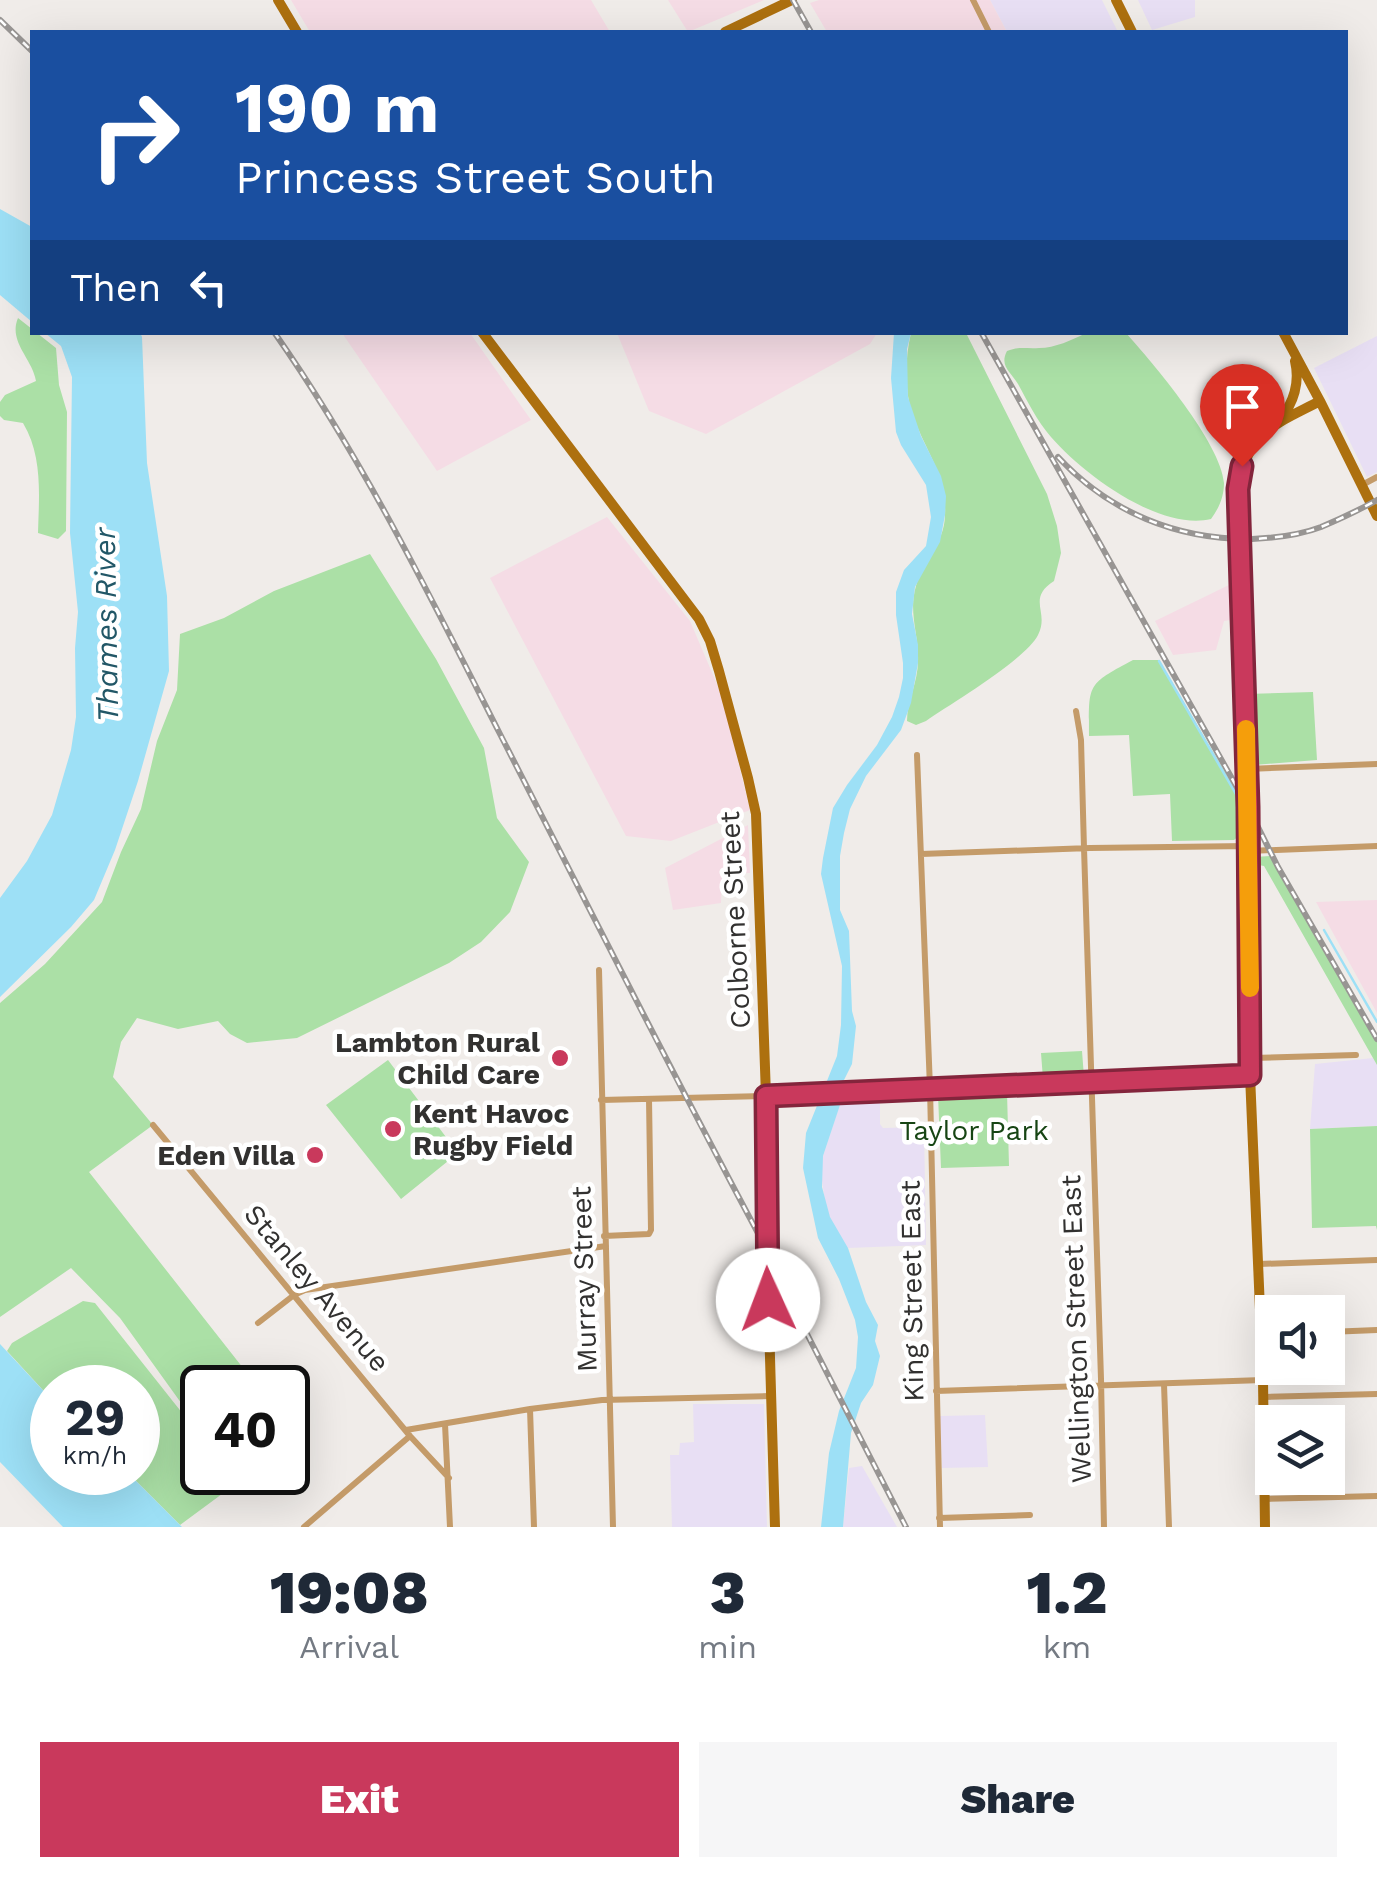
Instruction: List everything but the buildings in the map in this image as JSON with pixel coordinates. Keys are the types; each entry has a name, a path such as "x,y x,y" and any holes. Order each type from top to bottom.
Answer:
{"street":[{"path":"278,0 296,30"},
{"path":"729,30 792,0"},
{"path":"973,0 988,30"},
{"path":"1118,0 1131,30"},
{"name":"Colborne Street","path":"484,335 699,619 710,641 748,778 756,814 775,1527"},
{"path":"1262,1295 1250,1075 1247,769 1238,489 1250,449 1291,404 1296,366 1284,335"},
{"path":"1285,335 1377,516"},
{"path":"1272,427 1320,401"},
{"path":"1362,485 1377,477"},
{"name":"Wellington Street East","path":"1076,711 1084,848 1104,1527"},
{"name":"King Street East","path":"917,755 930,1088 940,1527"},
{"path":"1247,769 1377,764"},
{"path":"921,854 1084,848 1377,846"},
{"name":"Murray Street","path":"599,970 614,1527"},
{"path":"1251,1058 1356,1055"},
{"path":"601,1100 1250,1075"},
{"path":"604,1236 649,1234 652,1230 649,1098"},
{"name":"Stanley Avenue","path":"153,1125 448,1478"},
{"path":"258,1323 294,1294 306,1290 606,1246"},
{"path":"1259,1264 1377,1260"},
{"path":"1345,1331 1377,1330"},
{"path":"936,1390 1255,1380"},
{"path":"1164,1384 1168,1527"},
{"path":"1263,1385 1265,1527"},
{"path":"1264,1397 1377,1394"},
{"path":"304,1527 408,1433 530,1409 611,1400 770,1396"},
{"path":"530,1409 534,1527"},
{"path":"445,1424 450,1527"},
{"path":"1264,1499 1377,1496"},
{"path":"940,1518 1030,1515"}],"shaded area":[{"path":"291,0 591,0 609,30 309,30"},
{"path":"668,0 764,0 693,30 687,30"},
{"path":"990,0 1102,0 1117,30 1006,30"},
{"path":"990,0 1006,30 826,30 810,3"},
{"path":"1138,0 1195,0 1195,17 1152,30"},
{"path":"343,335 471,335 531,420 437,471"},
{"path":"618,335 876,335 870,344 706,434 649,411"},
{"path":"1377,336 1377,472 1367,477 1314,368"},
{"path":"607,517 690,621 722,696 750,810 671,841 626,836 490,578"},
{"path":"1233,583 1238,619 1224,621 1216,650 1173,655 1155,621"},
{"path":"748,825 750,873 722,874 721,903 673,910 665,868"},
{"path":"1377,900 1377,1013 1316,902"},
{"path":"1373,1058 1377,1065 1377,1126 1310,1129 1315,1064"},
{"path":"880,1094 883,1128 924,1127 926,1245 848,1248 826,1208 821,1174 823,1156 840,1096"},
{"path":"693,1404 764,1404 767,1527 672,1527 670,1455 679,1455 680,1443 694,1442"},
{"path":"985,1415 988,1467 942,1468 940,1416"},
{"path":"862,1466 897,1527 843,1527 849,1468"}],"green space":[{"path":"18,318 30,327 30,335 40,335 56,348 59,385 67,412 66,531 58,539 38,533 38,477 34,449 23,423 0,416 0,402 5,395 36,381 18,342"},
{"path":"911,335 967,335 1047,494 1061,553 1054,581 1041,594 1041,627 1031,645 987,681 916,725 907,721 918,661 914,596 944,526 945,502 939,476 913,416 907,364"},
{"path":"1082,335 1128,335 1168,383 1199,426 1220,466 1223,493 1211,519 1169,516 1124,496 1082,467 1041,425 1005,365 1005,356 1007,351 1019,348 1051,347"},
{"path":"370,554 436,659 484,748 497,818 529,862 510,912 481,942 449,963 297,1038 247,1043 230,1034 218,1021 178,1029 137,1018 121,1042 113,1077 153,1125 89,1172 241,1365 180,1365 180,1401 160,1374 160,1365 154,1365 120,1318 71,1268 0,1317 0,1003 45,964 102,902 141,809 157,741 177,690 180,634 224,618 274,591"},
{"path":"1133,660 1159,660 1243,803 1241,834 1234,840 1172,841 1170,794 1133,796 1129,735 1089,736 1093,688 1106,675"},
{"path":"1313,692 1317,760 1254,765 1250,762 1246,694"},
{"path":"1270,856 1377,1040 1377,1065 1264,866 1253,864 1254,857"},
{"path":"1082,1051 1084,1077 1043,1079 1041,1053"},
{"name":"Kent Havoc Rugby Field","path":"388,1060 458,1153 401,1199 326,1105"},
{"name":"Taylor Park","path":"1007,1092 1009,1166 941,1168 938,1095"},
{"path":"1377,1126 1377,1230 1376,1226 1312,1228 1310,1129"},
{"path":"83,1301 95,1303 144,1365 30,1365 30,1376 7,1351 12,1343"},
{"path":"160,1385 180,1410 180,1495 221,1495 180,1525 150,1495 160,1495"}],"water":[{"path":"0,209 30,226 30,320 0,295"},
{"name":"Thames River","path":"47,335 142,337 147,463 167,596 169,671 138,781 94,900 0,997 0,898 27,861 52,815 76,717 78,612 70,533 72,377 61,346"},
{"path":"894,335 910,335 908,397 921,436 941,476 945,515 940,542 915,587 912,614 918,663 911,703 901,730 866,776 850,809 840,856 840,910 849,931 856,1026 852,1064 842,1084 842,1099 823,1156 822,1187 830,1217 848,1248 878,1325 875,1341 880,1356 873,1385 861,1403 851,1433 843,1527 821,1527 829,1453 839,1411 856,1368 858,1337 839,1279 818,1238 803,1168 806,1133 837,1056 841,1025 842,966 821,874 833,808 877,745 899,697 903,663 896,592 904,570 926,546 931,517 926,485 896,432 891,378"},
{"path":"0,1344 30,1376 30,1493 0,1462"},
{"path":"32,1495 150,1495 182,1527 63,1527"}],"waterway":[{"path":"1159,661 1240,801"},
{"path":"1324,930 1377,1022"}],"railway":[{"path":"793,0 810,30"},
{"path":"0,20 30,49"},
{"path":"276,335 337,429 421,580 906,1527"},
{"path":"983,335 1377,1039"},
{"path":"1058,457 1099,493 1146,519 1224,538 1261,539 1305,532 1377,500"}],"slow traffic":[{"path":"1246,729 1250,988"}],"place":[{"name":"Lambton Rural Child Care","path":"560,1058"},
{"name":"Kent Havoc Rugby Field","path":"393,1129"},
{"name":"Eden Villa","path":"315,1155"}],"route":[{"path":"768,1300 766,1096 1250,1075 1248,807 1238,489 1242,466"}]}
